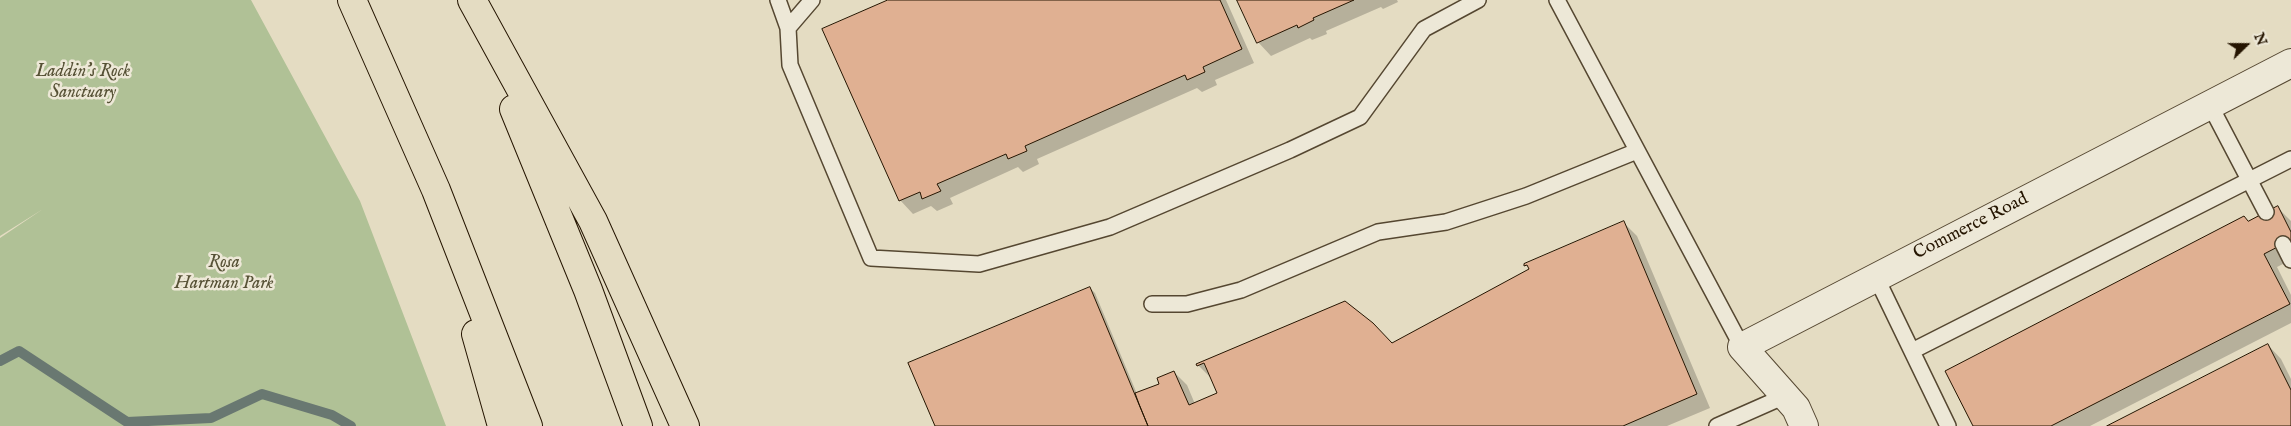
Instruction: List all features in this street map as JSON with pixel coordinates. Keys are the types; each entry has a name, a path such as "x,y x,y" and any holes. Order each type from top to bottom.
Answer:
{"highway":[{"path":"352,0 436,190 528,426"},
{"path":"466,0 541,173 638,426"},
{"path":"472,0 593,221 685,426"},
{"path":"436,190 502,426"}],"street":[{"name":"Commerce Road","path":"1742,347 2291,63"},
{"path":"1742,347 1796,408 1804,426"}],"lane":[{"path":"778,0 788,28 790,65 871,258 979,264 1110,227 1290,150 1360,117 1424,29 1478,0"},
{"path":"788,28 812,0"},
{"path":"1557,0 1742,347"},
{"path":"2210,105 2266,212"},
{"path":"1152,304 1187,304 1241,290 1378,232 1446,222 1526,196 1637,150"},
{"path":"1912,351 2291,159"},
{"path":"2283,244 2291,260"},
{"path":"1876,277 1948,426"},
{"path":"1717,426 1785,396"}],"green space":[{"name":"Rosa Hartman Park","path":"0,0 251,0 360,201 446,426 0,426 0,238 43,209 0,236"}],"building":[{"path":"888,0 1220,0 1242,49 1203,67 1205,72 1187,80 1185,75 1025,146 1027,151 1008,159 1006,154 937,184 941,191 922,199 920,192 899,201 822,29"},
{"path":"1237,0 1354,0 1313,18 1314,20 1298,28 1297,25 1257,43"},
{"path":"2278,206 2291,232 2291,240 2264,254 2290,304 2051,426 1973,426 1945,371 2244,216 2248,221"},
{"path":"1624,221 1697,394 1623,426 1148,426 1139,404 1135,393 1159,384 1157,378 1174,371 1189,405 1217,393 1204,363 1197,366 1196,364 1345,301 1373,323 1392,343 1529,269 1524,264"},
{"path":"1090,287 1148,426 935,426 908,363"},
{"path":"2268,344 2291,390 2291,426 2107,426"}],"waterway":[{"path":"0,361 19,351 127,422 211,418 262,394 332,415 351,426"}],"park label":[{"name":"Laddin's Rock Sanctuary","path":"83,82"}]}
